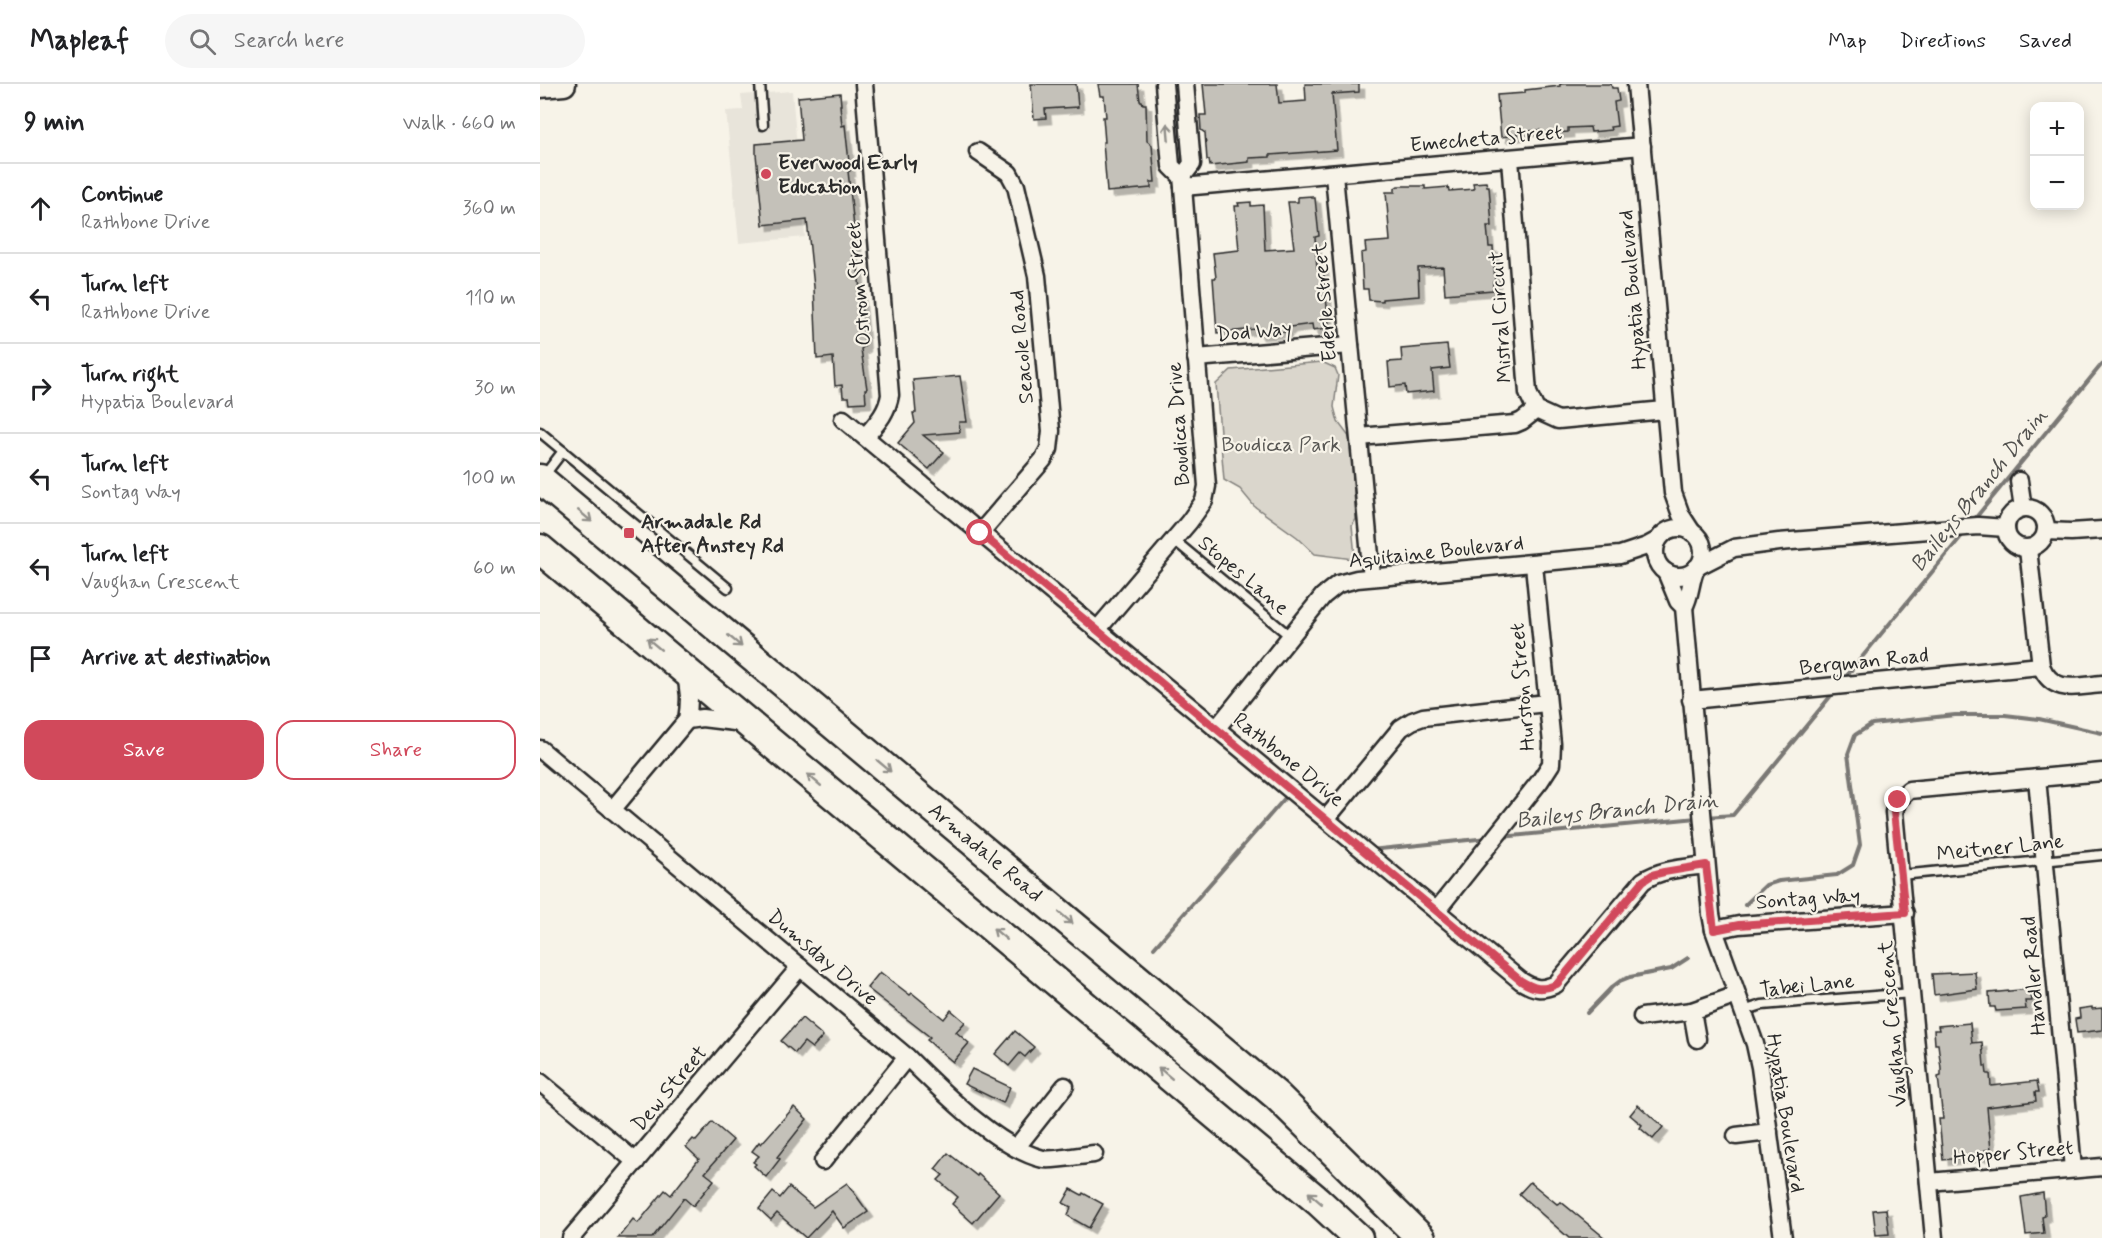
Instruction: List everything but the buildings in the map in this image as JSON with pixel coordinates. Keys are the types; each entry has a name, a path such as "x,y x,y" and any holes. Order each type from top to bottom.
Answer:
{"highway":[{"name":"Armadale Road","path":"540,479 1278,1096 1421,1238"},
{"path":"540,549 1318,1201 1358,1238"}],"street":[{"path":"540,86 564,84"},
{"name":"Ostrom Street","path":"864,84 890,395 888,406 882,417 865,437"},
{"name":"Boudicca Drive","path":"1096,630 1174,540 1204,501 1207,486 1183,182 1172,166 1164,84"},
{"name":"Boudicca Drive","path":"1183,182 1192,164 1185,84"},
{"name":"Hypatia Boulevard","path":"1636,84 1673,493"},
{"name":"Emecheta Street","path":"1334,174 1642,146"},
{"name":"Seacole Road","path":"978,152 1009,173 1016,186 1037,276 1051,431 1049,448 1043,460 980,533"},
{"name":"Mistral Circuit","path":"1510,159 1528,393 1536,410"},
{"path":"1183,182 1334,174"},
{"name":"Ederle Street","path":"1334,174 1372,577"},
{"name":"Dod Way","path":"1196,358 1350,345"},
{"path":"1359,437 1515,424 1536,410 1558,420 1665,410"},
{"name":"Rathbone Drive","path":"843,419 1521,981 1533,988 1545,990 1557,984 1643,881 1652,875 1706,865"},
{"path":"2019,481 2023,508"},
{"path":"1673,493 1681,515 1694,533 1702,550 1696,568"},
{"path":"1663,569 1655,554 1673,493"},
{"path":"2023,508 2040,513 2046,531 2040,543 2028,549 2014,543 2006,528 2011,515 2023,508"},
{"path":"1620,555 1682,575 1734,549 1779,542 1978,526 2006,528"},
{"path":"1620,555 1647,546 1673,529 1680,528 1709,541 1726,543 1734,549"},
{"path":"2046,531 2102,530"},
{"path":"2028,549 2041,666 2044,674 2057,685 2065,687 2102,684"},
{"name":"Aquitaine Boulevard","path":"1216,729 1323,596 1338,584 1372,577 1534,565 1620,555"},
{"name":"Hurston Street","path":"1437,910 1551,764 1552,744 1546,703 1534,565"},
{"name":"Hypatia Boulevard","path":"1696,568 1684,607 1706,865 1714,930 1755,1044 1783,1238"},
{"name":"Hypatia Boulevard","path":"1663,569 1678,601 1684,607"},
{"name":"Bergman Road","path":"1691,700 2041,666"},
{"path":"612,810 687,720 690,702 689,687 683,669"},
{"path":"1326,819 1401,728 1412,721 1423,717 1546,703"},
{"path":"687,720 702,718 746,723"},
{"name":"Dumsday Drive","path":"543,757 612,810 907,1057 959,1107 1016,1148 1044,1159 1094,1154"},
{"name":"Vaughan Crescent","path":"1934,1238 1894,812 1898,800 1909,790 2102,772"},
{"name":"Handler Road","path":"2037,778 2073,1169"},
{"name":"Sontag Way","path":"1714,930 1739,925 1905,913"},
{"name":"Dew Street","path":"571,1238 800,967"},
{"path":"1642,1017 1692,1011 1737,995"},
{"path":"1692,1011 1697,1039"},
{"path":"823,1161 907,1057"},
{"path":"540,1082 636,1162"},
{"path":"1016,1148 1065,1086"},
{"path":"1736,1136 1769,1132"},
{"name":"Hopper Street","path":"1929,1182 2102,1167"}],"lane":[{"path":"760,84 763,125"},
{"path":"540,432 728,588"},
{"path":"540,479 563,451"},
{"name":"Stopes Lane","path":"1174,540 1291,637"},
{"name":"Meitner Lane","path":"1901,875 2102,855"},
{"name":"Tabei Lane","path":"1743,1011 1762,1005 1912,993"}],"shaded area":[{"name":"Everwood Early Education","path":"792,91 805,237 739,243 726,111 743,110 741,95"}],"green space":[{"name":"Boudicca Park","path":"1322,362 1335,368 1338,375 1334,407 1338,422 1350,438 1356,519 1352,526 1355,556 1353,559 1315,554 1297,537 1254,506 1240,489 1224,480 1216,384 1231,370"}],"waterway":[{"name":"Baileys Branch Drain","path":"1973,521 2102,364"},
{"name":"Baileys Branch Drain","path":"1844,679 1965,532"},
{"name":"Baileys Branch Drain","path":"1707,817 1733,815 1834,692"},
{"path":"1745,905 1766,885 1779,881 1837,875 1853,865 1860,845 1848,754 1855,735 1872,724 1955,715 2005,715 2039,719 2102,733"},
{"name":"Baileys Branch Drain","path":"1154,948 1285,798 1291,797"},
{"name":"Baileys Branch Drain","path":"1501,837 1697,818"},
{"name":"Baileys Branch Drain","path":"1370,850 1488,838"},
{"path":"1587,1013 1620,981 1671,969 1688,958"}],"place":[{"name":"Everwood Early Education","path":"766,174"},
{"name":"Armadale Rd After Anstey Rd","path":"629,533"}],"route":[{"path":"980,533 1521,981 1533,988 1545,990 1557,984 1643,881 1652,875 1664,872 1706,865 1714,930 1739,925 1905,913 1894,812 1898,800"}]}
